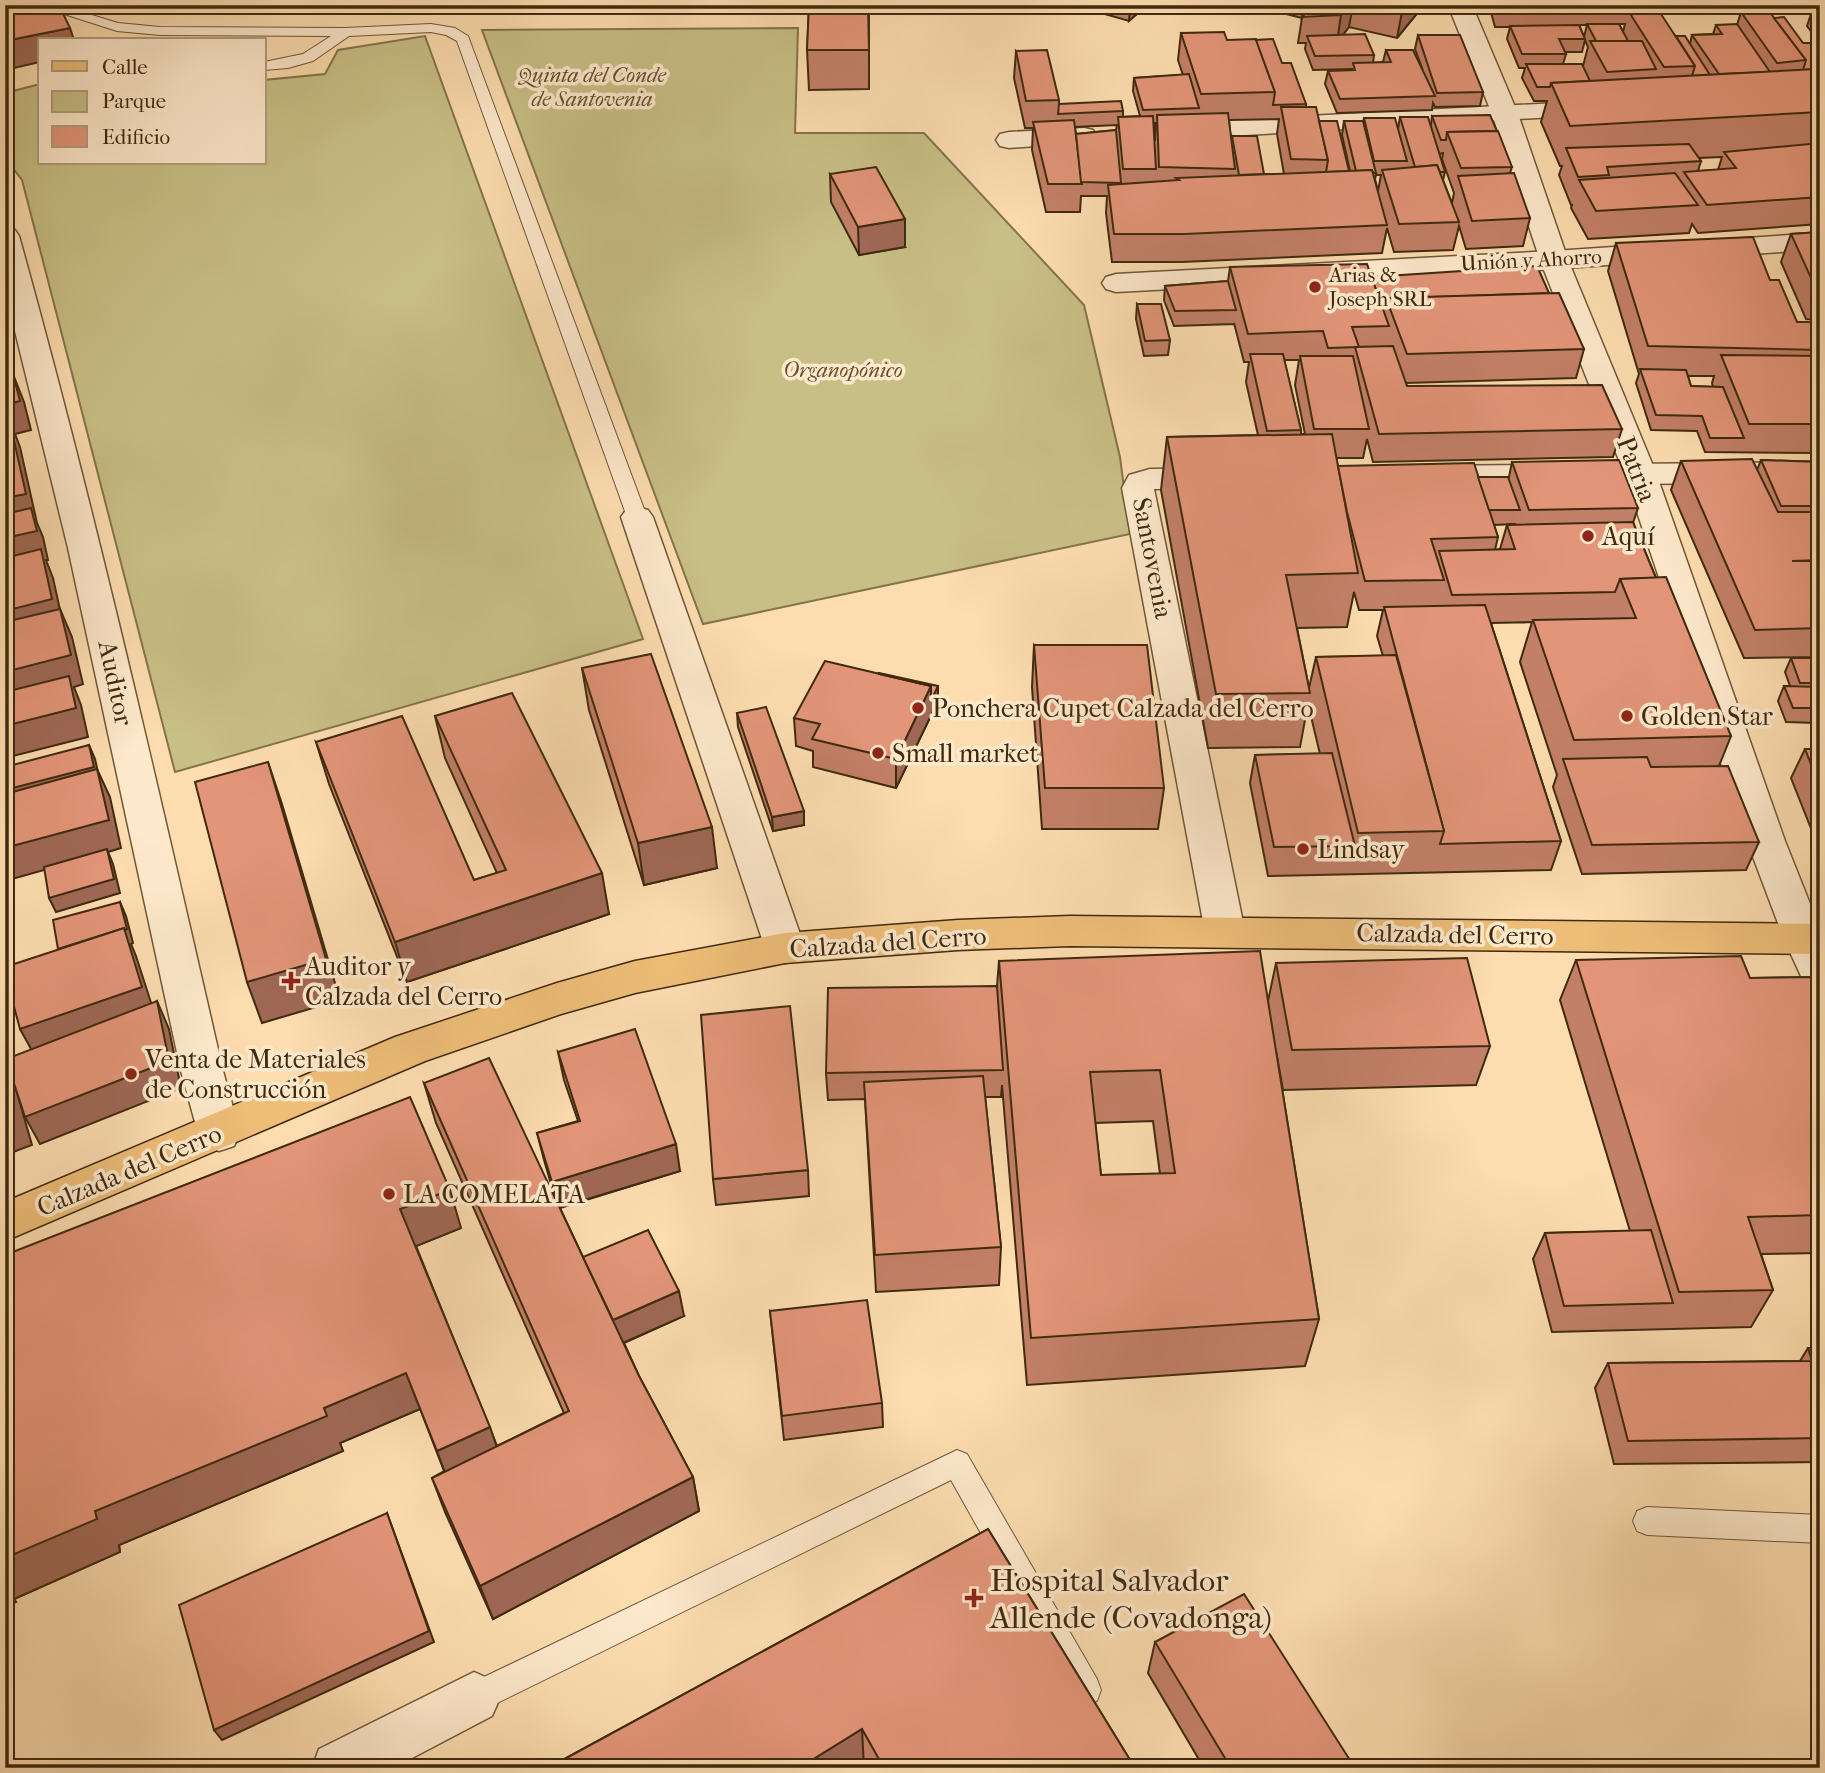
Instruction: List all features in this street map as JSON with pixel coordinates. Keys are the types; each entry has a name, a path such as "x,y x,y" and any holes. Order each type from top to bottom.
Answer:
{"main road":[{"name":"Calzada del Cerro","path":"5,1222 219,1133 410,1049 557,999 635,977 785,948 958,935 1070,931 1812,939"}],"street":[{"name":"Patria","path":"1460,5 1505,114 1554,260 1640,473 1766,841 1812,939 1820,976"},
{"path":"1147,133 1615,107"},
{"path":"1010,140 1106,135"},
{"name":"Auditor","path":"5,236 48,394 103,622 202,1071 219,1133"},
{"name":"Unión y Ahorro","path":"1116,283 1554,260 1820,241"},
{"path":"1402,476 1820,472"},
{"name":"Santovenia","path":"1225,932 1138,488 1140,482 1150,479 1248,478"},
{"path":"637,517 785,948"},
{"path":"338,1768 474,1698"}],"lane":[{"path":"43,5 117,27 160,31 230,36 430,28 450,31 463,40 637,517"},
{"path":"266,66 293,64 310,59 345,33"},
{"path":"474,1698 957,1463 1096,1709"},
{"path":"1647,1521 1820,1530"}],"green space":[{"name":"Organopónico","path":"798,28 795,133 924,133 1084,305 1120,457 1130,534 703,624 482,30"},
{"path":"425,36 643,639 175,772 22,180 5,158 5,93 38,85 38,164 266,164 266,80 325,74 338,50"}],"building":[{"path":"59,5 70,28 5,41 5,14"},
{"path":"809,5 868,5 869,50 807,50"},
{"path":"1312,5 1349,5 1341,15 1302,17"},
{"path":"1375,5 1407,5 1402,12"},
{"path":"1659,11 1695,66 1664,67 1629,12"},
{"path":"1769,11 1806,60 1777,63 1741,12"},
{"path":"1784,17 1803,43 1820,43 1820,73 1816,69 1803,70 1806,60 1774,18"},
{"path":"1587,24 1619,24 1628,41 1596,41"},
{"path":"1737,24 1770,72 1719,74 1692,35 1722,34 1716,25"},
{"path":"1579,25 1585,39 1559,39 1566,54 1522,54 1510,26"},
{"path":"1224,32 1227,40 1256,39 1275,92 1201,94 1181,33"},
{"path":"1365,34 1374,55 1315,56 1307,36"},
{"path":"1418,35 1460,35 1483,92 1437,93"},
{"path":"1676,36 1685,36 1710,75 1692,76 1695,66"},
{"path":"1273,39 1282,63 1291,63 1306,104 1273,105 1275,92 1256,40"},
{"path":"1590,41 1642,41 1656,69 1607,72"},
{"path":"1047,50 1059,100 1026,101 1016,51"},
{"path":"1386,50 1413,50 1435,96 1340,99 1328,71 1355,70 1353,63 1391,62"},
{"path":"1526,64 1582,64 1590,81 1551,83 1550,87 1537,87"},
{"path":"1816,69 1820,74 1820,112 1570,126 1551,83"},
{"path":"1189,74 1199,108 1143,110 1134,78"},
{"path":"1121,101 1123,111 1058,114 1059,104"},
{"path":"1281,107 1316,107 1328,160 1291,159"},
{"path":"1228,113 1235,169 1159,167 1157,115"},
{"path":"1490,115 1497,131 1447,132 1446,140 1441,140 1432,116"},
{"path":"1153,116 1156,169 1123,169 1118,117"},
{"path":"1400,117 1428,117 1445,172 1440,172 1437,165 1415,167"},
{"path":"1364,118 1395,118 1407,161 1374,161"},
{"path":"1074,120 1082,184 1048,184 1033,122"},
{"path":"1319,121 1337,121 1349,171 1326,172 1328,160"},
{"path":"1344,121 1363,121 1376,173 1372,170 1356,171"},
{"path":"1116,130 1121,183 1081,182 1076,134"},
{"path":"1498,131 1512,167 1461,168 1447,132"},
{"path":"1232,136 1257,136 1264,174 1239,175"},
{"path":"1820,143 1820,197 1707,205 1684,172 1736,168 1724,152"},
{"path":"1689,144 1701,161 1607,167 1609,175 1578,177 1566,148"},
{"path":"1437,165 1459,222 1399,224 1382,170"},
{"path":"876,167 905,219 858,227 830,174"},
{"path":"1372,170 1387,225 1185,234 1114,234 1108,185 1179,180 1176,178"},
{"path":"1514,173 1530,218 1472,221 1458,176"},
{"path":"1675,173 1698,205 1596,211 1579,180"},
{"path":"1820,232 1820,291 1817,291 1791,234"},
{"path":"1753,237 1770,280 1779,280 1797,322 1820,322 1820,350 1648,346 1616,243"},
{"path":"1367,264 1389,326 1352,327 1359,347 1328,348 1323,331 1248,334 1230,267"},
{"path":"1537,266 1549,293 1379,299 1372,277"},
{"path":"1228,281 1236,310 1175,311 1165,286"},
{"path":"1559,293 1584,349 1407,354 1386,298"},
{"path":"1137,304 1161,304 1170,340 1145,341"},
{"path":"1393,346 1407,386 1602,385 1622,429 1379,434 1355,347"},
{"path":"1250,354 1283,354 1301,430 1267,431"},
{"path":"1721,355 1820,356 1820,424 1749,424"},
{"path":"1300,356 1353,356 1369,429 1314,429"},
{"path":"1640,369 1686,370 1691,386 1723,387 1744,438 1710,438 1702,416 1656,415"},
{"path":"13,374 20,401 5,405 5,376"},
{"path":"9,418 26,494 5,498 5,419"},
{"path":"1332,434 1358,573 1286,575 1310,693 1216,694 1167,437"},
{"path":"1752,459 1778,512 1820,512 1820,560 1792,561 1820,561 1820,628 1755,630 1681,461"},
{"path":"1619,460 1638,508 1529,510 1512,462"},
{"path":"1761,460 1820,462 1820,506 1781,506"},
{"path":"1474,463 1498,537 1431,539 1444,580 1365,581 1338,466"},
{"path":"1478,477 1508,477 1520,510 1489,510"},
{"path":"31,508 37,531 5,538 5,514"},
{"path":"1633,522 1656,578 1620,579 1615,592 1452,595 1439,551 1515,549 1507,525"},
{"path":"41,549 52,599 5,611 5,558"},
{"path":"1666,577 1731,736 1574,740 1533,620 1636,618 1620,579"},
{"path":"1485,605 1561,841 1440,844 1444,831 1384,607"},
{"path":"60,609 71,655 5,672 5,622"},
{"path":"1034,645 1147,645 1164,788 1045,788"},
{"path":"651,654 712,827 638,843 582,668"},
{"path":"1396,655 1444,831 1358,833 1316,657"},
{"path":"1791,658 1820,658 1820,683 1800,683"},
{"path":"825,661 931,686 896,759 812,739 820,724 794,718"},
{"path":"879,673 938,686 931,701 931,686"},
{"path":"69,676 76,708 5,726 5,692"},
{"path":"1784,686 1820,687 1820,708 1793,708"},
{"path":"512,693 602,873 395,942 316,742 402,716 474,880 506,870 435,716"},
{"path":"766,707 804,811 772,817 737,713"},
{"path":"89,745 94,767 5,790 5,767"},
{"path":"1805,749 1820,749 1820,787"},
{"path":"1332,753 1355,846 1274,847 1255,755"},
{"path":"1647,757 1651,767 1728,766 1759,842 1592,845 1563,759"},
{"path":"268,762 326,959 247,982 195,782"},
{"path":"97,769 109,820 5,848 5,794"},
{"path":"107,849 114,879 49,898 44,867"},
{"path":"120,902 127,929 58,949 53,920"},
{"path":"124,928 142,987 20,1029 5,967"},
{"path":"1260,951 1319,1319 1031,1338 999,961","holes":["1160,1070 1175,1173 1101,1175 1090,1072"]},
{"path":"1741,956 1750,978 1820,977 1820,1215 1748,1217 1773,1290 1679,1292 1576,960"},
{"path":"1467,958 1490,1046 1292,1050 1276,963"},
{"path":"997,986 1003,1070 826,1073 828,988"},
{"path":"157,1001 169,1061 25,1117 6,1059"},
{"path":"790,1006 808,1170 713,1179 701,1015"},
{"path":"635,1029 676,1144 552,1182 537,1133 580,1121 558,1052"},
{"path":"489,1058 639,1376 693,1477 480,1586 432,1478 569,1411 424,1083"},
{"path":"983,1076 1001,1247 875,1255 864,1082"},
{"path":"5,1091 9,1106 5,1107"},
{"path":"410,1097 450,1190 400,1209 490,1427 437,1451 406,1373 324,1408 327,1416 95,1511 97,1519 5,1558 5,1255"},
{"path":"648,1230 679,1291 613,1320 583,1257"},
{"path":"1651,1230 1673,1303 1564,1306 1545,1233"},
{"path":"867,1300 882,1403 782,1416 770,1311"},
{"path":"1808,1348 1820,1348 1820,1438 1628,1441 1608,1363 1812,1361"},
{"path":"387,1513 429,1631 214,1730 179,1605"},
{"path":"988,1529 1135,1768 884,1768 862,1729 799,1768 548,1768"},
{"path":"1244,1594 1355,1768 1231,1768 1155,1642"}],"place":[{"name":"Arias & Joseph SRL","path":"1315,287"},
{"name":"Aquí","path":"1588,536"},
{"name":"Ponchera Cupet Calzada del Cerro","path":"918,708"},
{"name":"Golden Star","path":"1627,716"},
{"name":"Small market","path":"878,753"},
{"name":"Lindsay","path":"1303,849"},
{"name":"Auditor y Calzada del Cerro","path":"291,981"},
{"name":"Venta de Materiales de Construcción","path":"131,1074"},
{"name":"LA COMELATA","path":"389,1194"},
{"name":"Hospital Salvador Allende (Covadonga)","path":"974,1598"}],"park label":[{"name":"Quinta del Conde de Santovenia","path":"592,87"}]}
